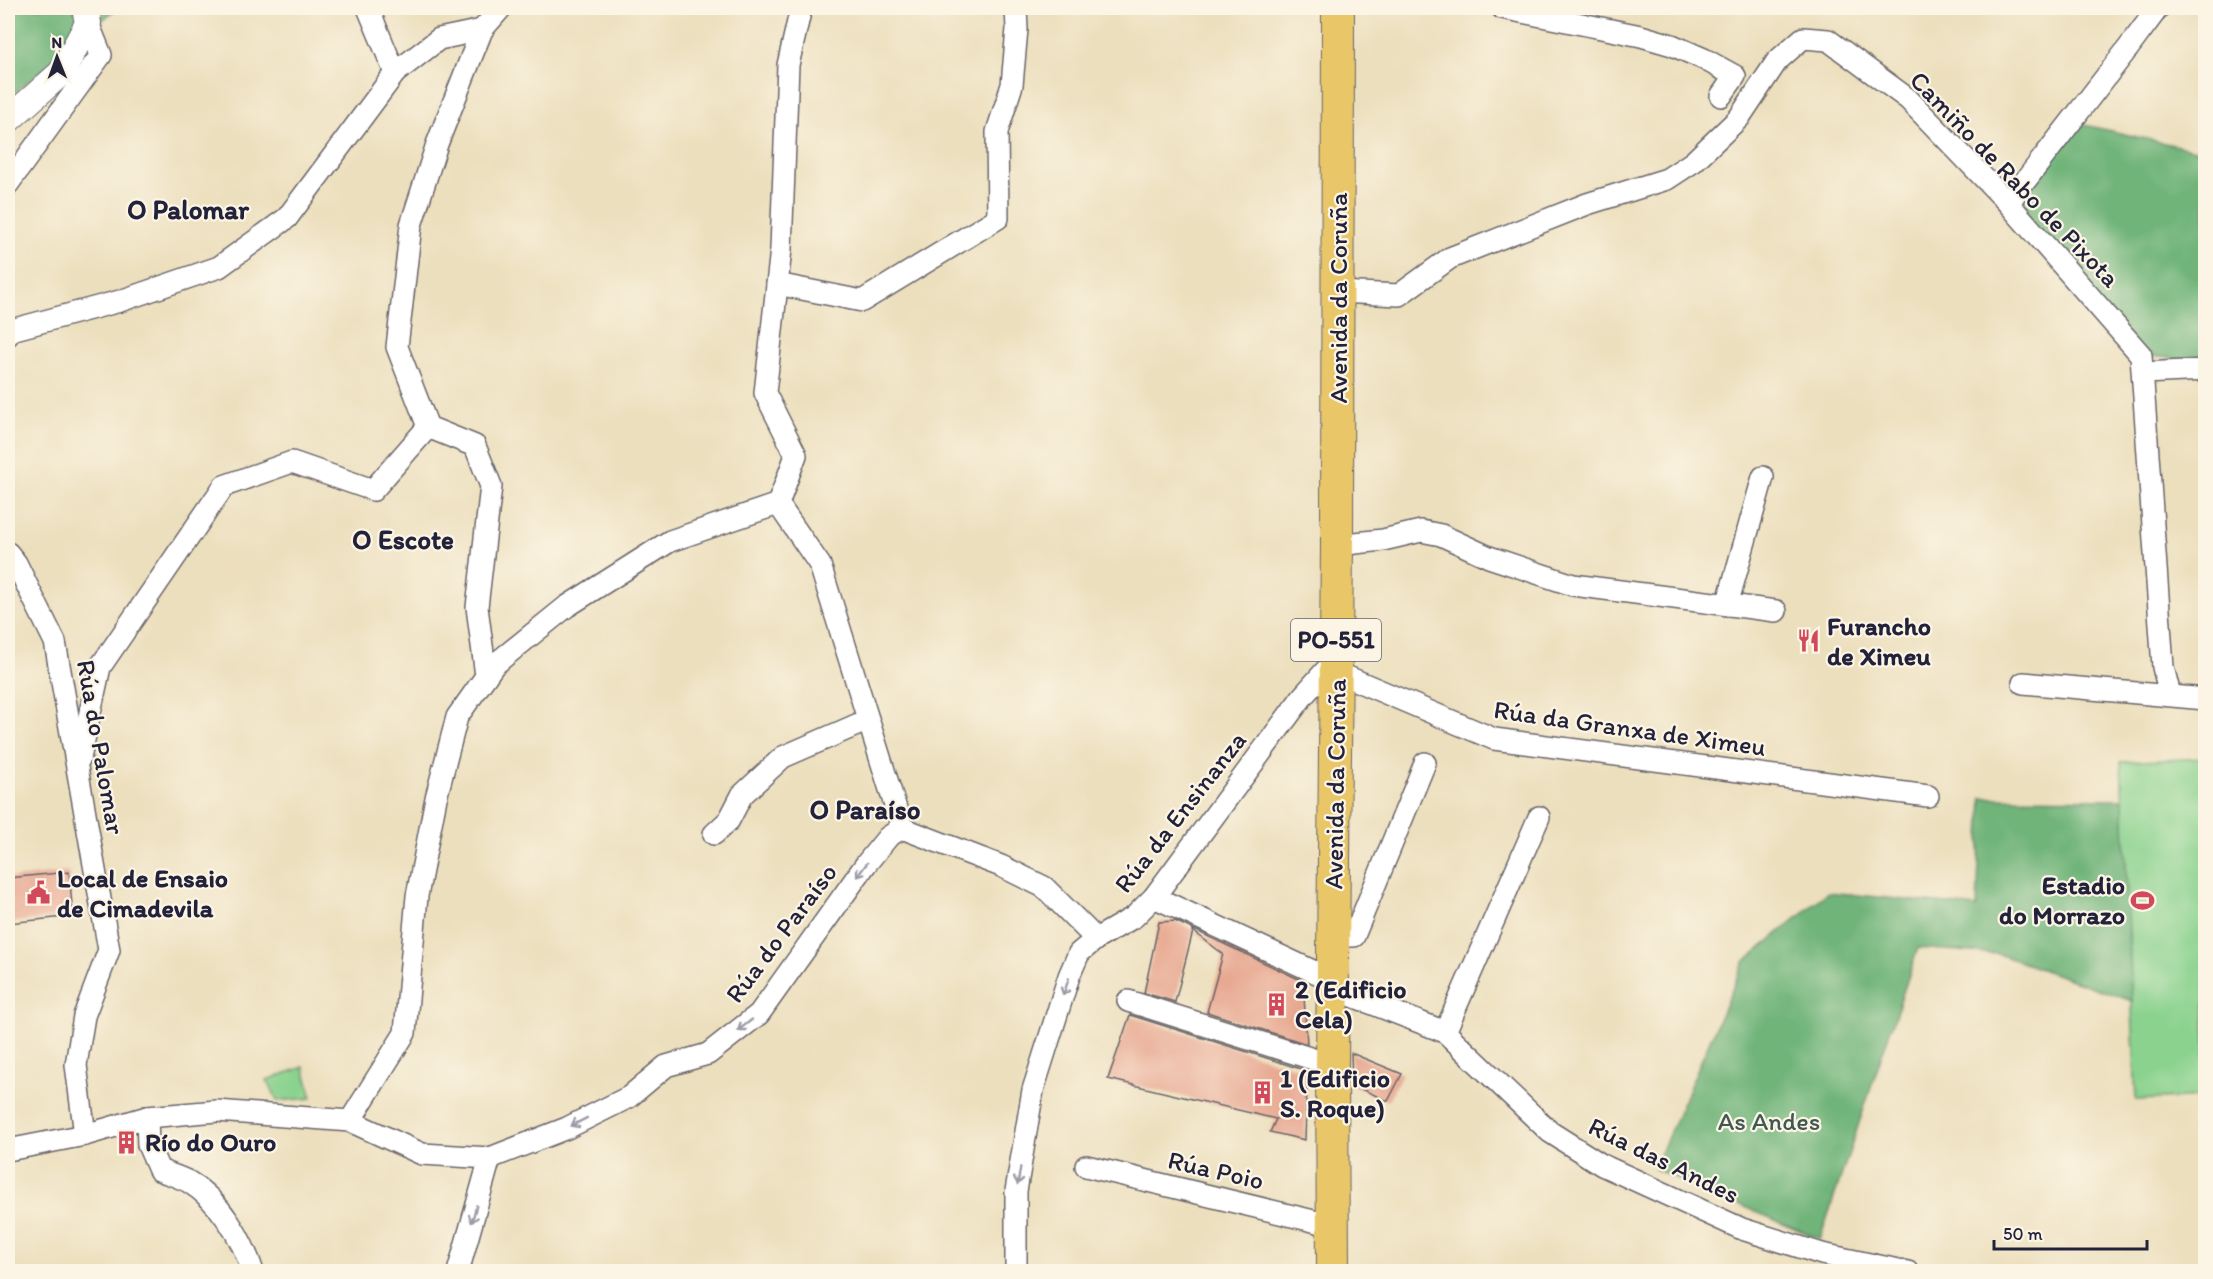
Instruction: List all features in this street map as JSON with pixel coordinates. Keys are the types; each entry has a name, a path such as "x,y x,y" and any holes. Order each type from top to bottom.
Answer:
{"main road":[{"name":"Avenida da Coruña","path":"1333,1272 1332,984 1337,545 1338,8"}],"street":[{"path":"368,8 395,73"},
{"path":"486,676 477,607 491,486 475,446 428,427 397,347 411,225 437,144 482,30 501,8"},
{"path":"778,504 796,455 765,393 781,249 788,65 801,8"},
{"path":"777,284 862,301 998,218 997,132 1012,85 1017,29 1016,8"},
{"path":"1502,8 1641,36 1672,45 1704,58 1735,76 1721,96"},
{"path":"2008,203 2158,8"},
{"path":"8,120 62,72 86,15"},
{"path":"8,184 101,55 86,15"},
{"path":"8,335 11,330 120,301 219,267 288,218 395,73 438,39 482,30"},
{"name":"Camiño de Rabo de Pixota","path":"1338,292 1399,295 1450,258 1587,204 1666,179 1693,162 1739,118 1777,61 1803,39 1828,40 1908,99 2008,203 2141,355 2163,667 2169,695"},
{"path":"2143,373 2205,370"},
{"path":"78,769 100,667 224,486 292,462 373,490 428,427"},
{"path":"1727,605 1762,477"},
{"path":"350,1121 405,1033 417,896 436,798 457,717 494,665 566,607 670,541 778,504"},
{"path":"778,504 820,565 902,828 1001,866 1044,887 1096,939"},
{"path":"1337,545 1383,540 1421,531 1441,535 1489,557 1573,585 1776,611"},
{"name":"Rúa do Palomar","path":"8,553 16,563 55,642 108,950 84,1016 76,1065 85,1135"},
{"name":"Rúa da Granxa de Ximeu","path":"1336,666 1494,739 1928,796"},
{"name":"Rúa da Ensinanza","path":"1016,1272 1016,1191 1033,1090 1069,976 1079,953 1096,939 1134,917 1154,897 1296,705 1336,666"},
{"path":"2023,683 2205,699"},
{"path":"714,834 729,820 742,795 783,757 868,720"},
{"path":"1333,936 1354,936 1425,763"},
{"path":"1445,1032 1539,817"},
{"name":"Rúa do Paraíso","path":"490,1158 567,1128 628,1097 666,1066 708,1054 759,1014 866,864 888,837 902,828"},
{"name":"Rúa das Andes","path":"1154,897 1332,984 1445,1032 1550,1132 1602,1165 1819,1263 1908,1272"},
{"path":"1128,1001 1332,1065"},
{"path":"8,1150 85,1135 147,1117 217,1111 350,1121 422,1154 490,1158 458,1272"},
{"path":"147,1117 148,1146 159,1170 189,1182 215,1202 247,1252 253,1272"},
{"name":"Rúa Poio","path":"1086,1167 1334,1226"}],"green space":[{"path":"8,8 117,8 8,98"},
{"path":"2071,122 2205,152 2205,362 2141,355 2008,203"},
{"path":"2205,758 2205,1097 2136,1100 2121,762"},
{"name":"As Andes","path":"1982,798 2123,799 2132,1001 1998,954 1918,948 1820,1239 1654,1169 1744,962 1828,892 1977,907"},
{"path":"304,1067 312,1098 278,1101 267,1080"}],"building":[{"name":"Local de Ensaio de Cimadevila","path":"69,872 73,916 9,923 8,878"},
{"path":"1175,921 1303,981 1307,1044 1207,1012 1223,954 1193,931 1175,1002 1144,993 1159,922"},
{"path":"1130,1015 1301,1069 1307,1080 1305,1140 1270,1132 1276,1119 1108,1079"},
{"path":"1351,1053 1402,1074 1388,1101 1352,1085"}],"place":[{"name":"Furancho de Ximeu","path":"1809,641"},
{"name":"Local de Ensaio de Cimadevila","path":"39,893"},
{"name":"Estadio do Morrazo","path":"2143,900"},
{"name":"2 (Edificio Cela)","path":"1277,1004"},
{"name":"1 (Edificio S. Roque)","path":"1262,1093"},
{"name":"Río do Ouro","path":"127,1142"}],"district":[{"name":"O Palomar","path":"188,210"},
{"name":"O Escote","path":"403,540"},
{"name":"O Paraíso","path":"865,810"}]}
